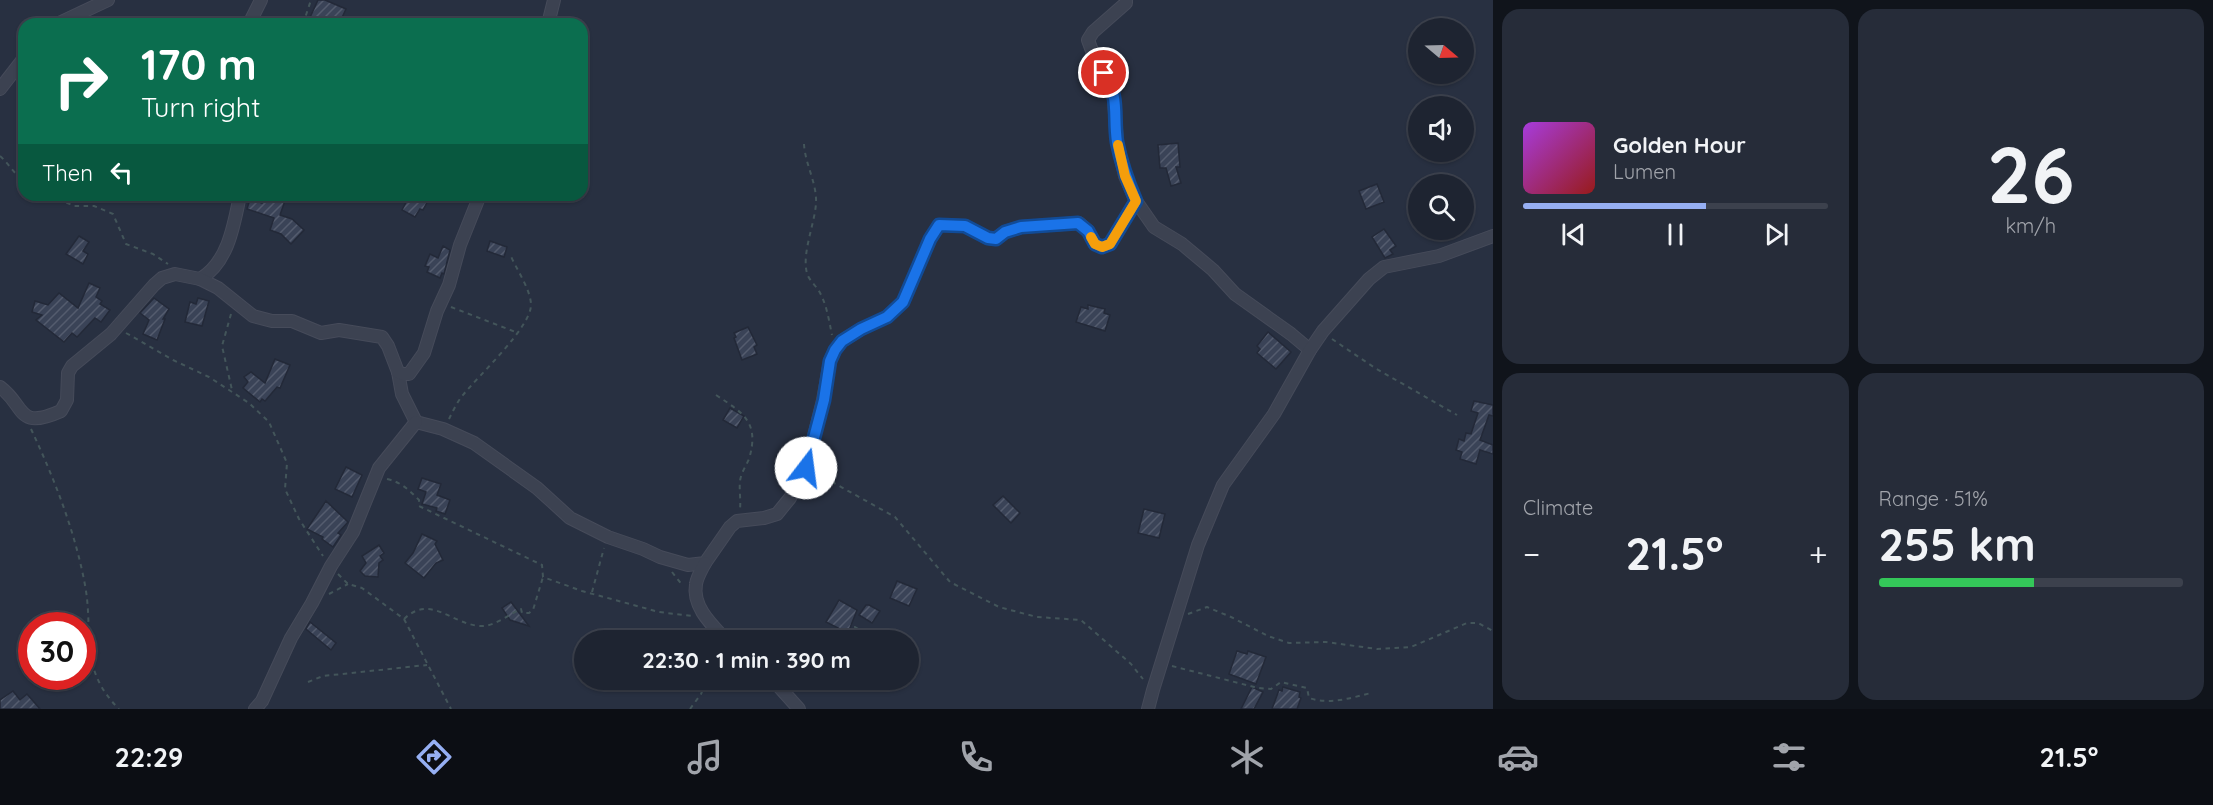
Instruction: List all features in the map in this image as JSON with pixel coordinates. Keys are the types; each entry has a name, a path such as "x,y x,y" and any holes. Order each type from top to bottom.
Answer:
{"street":[{"path":"70,18 108,0"},
{"path":"252,18 261,0"},
{"path":"550,18 554,0"},
{"path":"1126,0 1126,3 1093,32 1088,40 1095,59 1113,87 1117,142 1125,176 1136,201 1154,227 1182,244 1213,270 1235,294 1310,350"},
{"path":"0,89 18,66"},
{"path":"200,279 210,273 222,258 238,201"},
{"path":"398,372 409,374 424,353 449,285 460,245 478,201"},
{"path":"717,630 697,602 696,583 705,563 730,527 737,521 777,514 790,498 806,468 824,400 830,361 835,350 842,341 887,317 903,302 930,239 939,225 965,226 988,238 996,239 1005,232 1021,227 1078,223 1088,231 1095,244 1102,247 1110,244 1136,201"},
{"path":"1148,709 1198,545 1223,485 1274,414 1323,331 1369,279 1384,267 1439,256 1493,236"},
{"path":"0,387 8,392 24,416 34,419 61,411 67,400 68,373 72,366 111,334 154,285 162,278 175,274 200,279 218,288 253,316 272,321 292,321 321,333 339,330 382,337 398,372 402,394 416,422 442,429 474,442 537,488 570,518 608,537 688,565 705,563"},
{"path":"255,709 262,701 291,638 330,566 353,532 379,468 416,422"},
{"path":"782,690 800,709"}],"path":[{"path":"305,18 311,0"},
{"path":"804,144 804,157 816,201 806,261 808,276 819,291 828,313 835,350"},
{"path":"0,156 18,176"},
{"path":"63,201 74,206 94,206 113,214 126,243 161,257 175,274"},
{"path":"442,429 461,397 518,333 531,309 531,302 510,254"},
{"path":"232,391 222,346 235,302"},
{"path":"441,303 518,333"},
{"path":"1323,331 1375,368 1457,415"},
{"path":"111,334 130,335 173,360 209,377 259,411 269,422 287,463 285,489 308,535 330,566 348,584 362,588 404,619 451,709"},
{"path":"716,395 744,414 752,435 749,457 740,479 740,507 737,521"},
{"path":"24,416 53,476 73,539 86,586 88,636 97,678 106,696 119,709"},
{"path":"806,468 895,517 950,582 999,607 1036,617 1082,620 1131,664 1153,690"},
{"path":"375,477 401,483 419,500 419,506 542,565 543,578 533,610 529,613 522,613 521,609 492,624 482,626 430,609 418,609 404,619"},
{"path":"592,593 608,537"},
{"path":"660,557 697,602"},
{"path":"543,578 659,612 705,616"},
{"path":"1174,620 1206,607 1232,616 1268,636 1289,643 1326,642 1377,649 1411,647 1467,623 1478,623 1493,631"},
{"path":"1161,663 1258,688 1271,689 1281,682 1293,683 1307,688 1309,698 1321,702 1371,693"},
{"path":"308,682 324,676 427,664"},
{"path":"690,709 703,690"}],"building":[{"path":"318,0 325,0 346,9 342,18 310,18"},
{"path":"1178,143 1180,167 1176,167 1181,183 1171,186 1166,168 1160,168 1158,145"},
{"path":"1377,184 1384,202 1366,209 1359,191"},
{"path":"249,201 262,203 263,201 285,201 280,215 292,219 304,230 291,244 281,234 270,230 274,218 247,209"},
{"path":"407,201 428,201 423,210 420,209 415,217 402,210"},
{"path":"1384,229 1396,246 1390,250 1393,254 1385,258 1372,237"},
{"path":"79,236 89,242 83,251 88,254 83,264 66,254"},
{"path":"490,241 507,247 504,257 487,251"},
{"path":"443,246 450,250 444,274 442,273 440,278 427,272 429,267 425,266 430,254 438,258"},
{"path":"89,283 100,288 96,297 102,301 100,304 110,310 101,322 95,318 77,337 72,333 64,342 36,320 42,315 32,312 35,301 48,305 59,293 78,308"},
{"path":"154,298 169,309 163,319 165,319 157,340 143,334 149,320 140,313"},
{"path":"198,298 209,301 202,326 185,322 190,302 196,304"},
{"path":"1088,305 1105,309 1104,313 1110,315 1105,331 1076,322 1081,307 1088,309"},
{"path":"748,327 757,345 754,347 757,354 742,360 734,333"},
{"path":"1268,332 1291,352 1276,369 1257,353 1260,349 1257,346"},
{"path":"275,359 290,365 280,388 277,387 265,401 262,399 260,402 243,388 248,382 244,377 251,372 265,383"},
{"path":"1474,401 1493,405 1493,416 1489,415 1480,440 1493,445 1493,454 1480,450 1476,464 1460,459 1462,452 1456,450 1459,439 1464,441 1466,433 1471,434 1478,413 1471,411"},
{"path":"730,408 744,416 737,428 723,420"},
{"path":"346,467 362,475 352,497 335,489"},
{"path":"422,478 441,484 437,495 450,500 445,514 436,511 437,508 422,504 426,492 418,489"},
{"path":"1003,496 1020,513 1011,523 993,505"},
{"path":"326,501 348,522 338,533 341,535 333,547 322,539 323,537 307,529"},
{"path":"1144,509 1165,514 1159,538 1138,533"},
{"path":"422,534 437,541 435,544 443,560 436,563 424,578 405,563 413,553"},
{"path":"379,545 384,553 380,556 383,560 379,563 378,577 365,576 360,571 366,563 362,556"},
{"path":"897,581 917,589 909,606 890,598"},
{"path":"839,600 857,610 849,630 842,630 826,622"},
{"path":"511,602 529,626 510,620 502,608"},
{"path":"866,605 880,611 872,623 859,615"},
{"path":"310,622 336,643 331,650 306,629"},
{"path":"1237,651 1247,654 1248,651 1266,657 1256,684 1229,674"},
{"path":"1252,687 1263,692 1254,709 1241,709"},
{"path":"1283,687 1300,692 1299,697 1301,698 1297,709 1272,709 1279,690 1282,691"},
{"path":"13,691 20,700 27,694 40,709 0,709 0,700"}],"slow traffic":[{"path":"1091,237 1095,244 1102,247 1110,244 1136,201 1125,176 1118,145"}],"route":[{"path":"806,468 824,400 830,361 835,350 842,341 887,317 903,302 930,239 939,225 965,226 988,238 996,239 1005,232 1021,227 1078,223 1088,231 1095,244 1102,247 1110,244 1136,201 1125,176 1117,142 1113,87 1104,73"}]}
